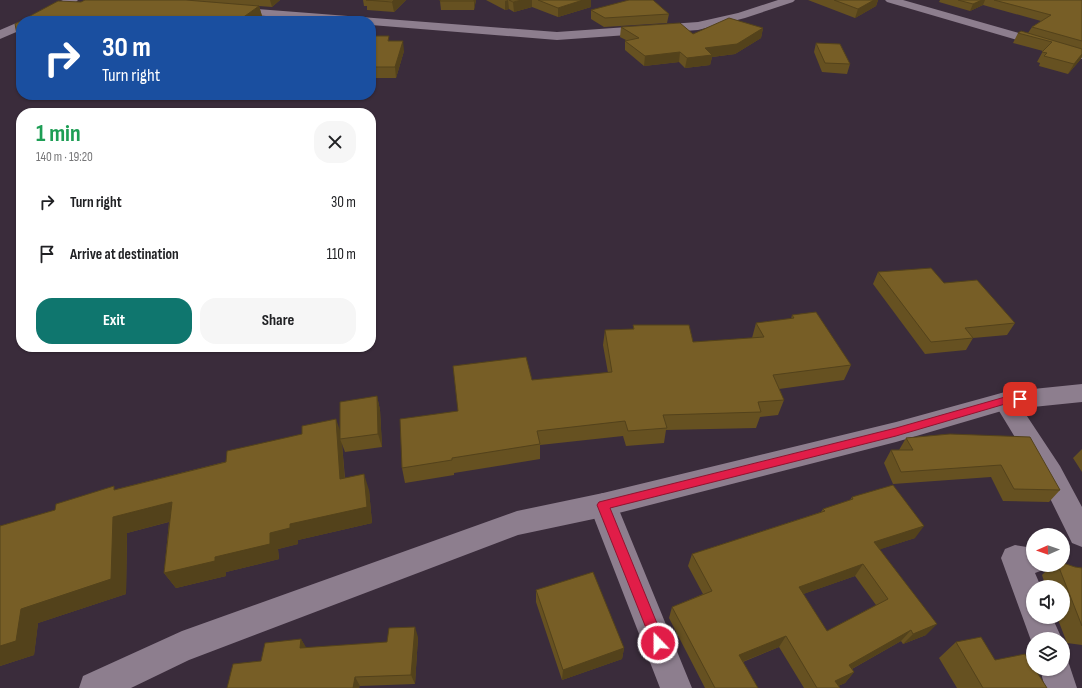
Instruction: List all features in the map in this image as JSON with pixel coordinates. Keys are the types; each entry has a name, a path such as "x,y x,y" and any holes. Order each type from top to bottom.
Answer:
{"street":[{"path":"39,16 72,0"},
{"path":"376,21 557,36 698,26 741,16 790,0"},
{"path":"890,0 1082,55"},
{"path":"305,15 316,8"},
{"path":"218,9 317,16"},
{"path":"0,35 16,27"},
{"path":"95,688 182,647 510,526 603,505 896,432 1005,400 1081,395"},
{"path":"1005,400 1051,474 1082,534"},
{"path":"603,505 676,688"},
{"path":"1026,560 1015,558 1026,587"},
{"path":"1058,676 1061,688"}],"building":[{"path":"85,0 186,0 259,6 245,16 30,16 58,1 81,2"},
{"path":"366,0 394,0 392,2"},
{"path":"474,0 474,1 440,1"},
{"path":"509,0 522,0 513,2"},
{"path":"538,0 583,0 558,8"},
{"path":"629,0 653,0 669,14 605,18 591,10"},
{"path":"834,0 874,0 858,9"},
{"path":"958,0 982,0 973,4"},
{"path":"994,0 1082,0 1082,41 1032,27 1051,15"},
{"path":"729,18 763,28 737,44 705,48 712,55 687,58 680,52 645,56 625,41 639,38 621,27 680,23 693,34"},
{"path":"1021,31 1082,49 1082,54 1074,64 1044,56 1047,53 1042,52 1052,42 1018,33"},
{"path":"376,36 389,36 388,41 403,41 395,67 376,67"},
{"path":"816,43 840,44 850,64 825,63"},
{"path":"931,268 944,283 977,280 1015,323 965,328 973,338 931,342 878,272"},
{"path":"816,312 851,365 773,375 784,400 758,402 761,412 663,415 667,428 628,431 625,421 537,431 540,444 452,458 452,460 402,468 400,419 458,411 453,366 526,357 532,380 612,372 605,330 634,329 633,325 689,325 693,342 764,337 756,323 794,318 792,315"},
{"path":"377,396 378,434 340,439 340,402"},
{"path":"336,419 340,479 364,474 367,507 290,524 290,528 270,533 270,544 215,557 215,561 164,573 172,502 113,517 111,579 21,609 16,641 0,646 0,526 55,510 56,504 114,486 114,490 226,462 227,451 302,434 302,426"},
{"path":"950,434 1030,437 1060,490 1014,489 1001,465 901,472 891,450 913,450 906,438"},
{"path":"893,485 924,526 874,542 937,624 913,634 911,630 849,665 854,672 835,681 840,688 817,688 786,636 739,655 758,688 715,688 672,607 712,591 692,554 825,511 823,509 853,499 852,497","holes":["863,564 888,599 827,631 799,587"]},
{"path":"1070,565 1082,568 1082,626 1070,596 1070,580 1064,580 1061,572 1070,572"},
{"path":"593,572 624,648 563,670 536,590"},
{"path":"415,627 411,675 355,677 353,688 227,688 233,664 261,661 265,643 301,639 300,648 387,642 389,628"},
{"path":"981,637 995,660 1025,654 1026,676 1039,676 1047,688 983,688 956,642"}],"route":[{"path":"658,643 603,505 896,432 1005,400 1020,399"}]}
